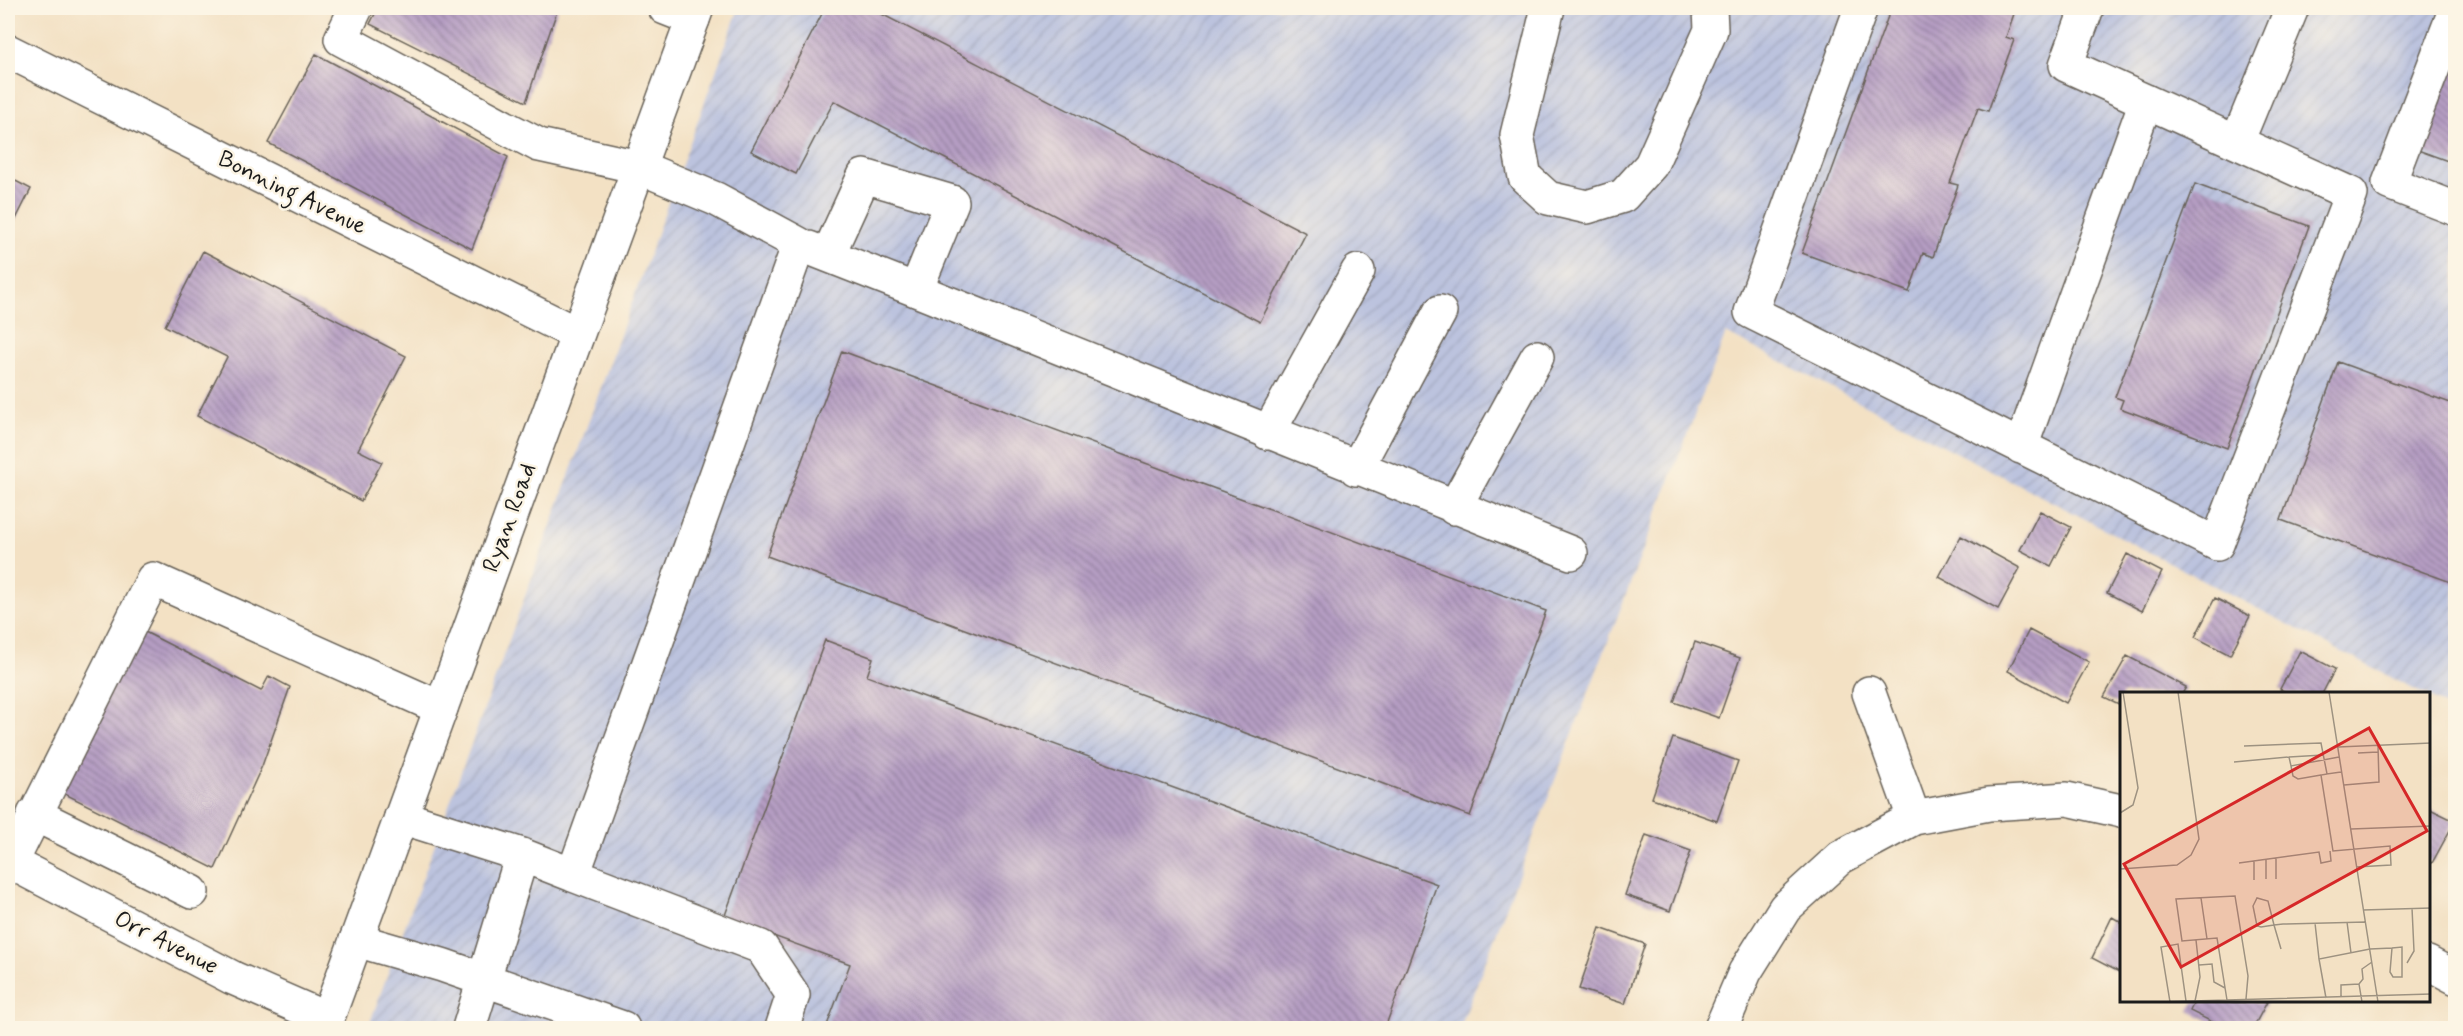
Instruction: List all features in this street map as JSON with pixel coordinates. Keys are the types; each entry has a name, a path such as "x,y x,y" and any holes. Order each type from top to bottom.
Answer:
{"street":[{"path":"356,8 341,39 539,145 639,167 716,199 813,249 1356,469 1571,553"},
{"path":"1548,8 1517,135 1525,177 1548,198 1587,207 1623,196 1651,165 1711,30 1710,8"},
{"path":"1861,8 1751,312 2217,544 2351,194 2066,65 2087,8"},
{"path":"2237,142 2292,8"},
{"path":"2456,8 2389,183 2456,209"},
{"name":"Ryan Road","path":"326,1024 639,167 685,11"},
{"name":"Bonning Avenue","path":"8,51 577,334"},
{"path":"2020,447 2146,101"},
{"path":"573,875 813,249 864,176 951,202 916,291"},
{"path":"1268,433 1358,271"},
{"path":"1356,469 1440,312"},
{"path":"1454,508 1536,357"},
{"path":"9,862 153,579 441,708"},
{"path":"1869,693 1914,818"},
{"path":"1721,1029 1745,972 1785,908 1841,857 1914,818 1989,804 2067,799 2120,811"},
{"path":"34,814 192,892"},
{"path":"401,817 522,855 761,947 793,995 782,1029"},
{"path":"475,1026 485,981 522,855"},
{"name":"Orr Avenue","path":"9,862 326,1024"},
{"path":"356,940 485,981 623,1029"},
{"path":"2430,964 2456,978"}],"shaded area":[{"path":"739,8 2455,8 2455,711 2430,698 2430,692 2419,692 1726,333 1460,1028 368,1028"}],"building":[{"path":"378,8 558,8 526,102 370,24"},
{"path":"825,8 870,8 1306,233 1260,322 834,101 796,174 751,151"},
{"path":"1891,8 2016,8 2006,37 2014,40 1988,111 1978,108 1950,183 1958,185 1933,257 1923,253 1909,292 1802,253"},
{"path":"2456,42 2456,164 2415,149"},
{"path":"316,54 508,157 472,249 268,143"},
{"path":"8,177 31,189 8,235"},
{"path":"2195,184 2309,226 2227,448 2120,408 2123,400 2115,397"},
{"path":"203,251 406,356 358,450 382,462 361,501 197,416 227,357 165,326"},
{"path":"842,351 1546,611 1470,816 767,556"},
{"path":"2338,362 2456,405 2456,584 2281,520"},
{"path":"2040,511 2071,527 2051,566 2020,550"},
{"path":"1961,536 2020,568 1998,609 1939,577"},
{"path":"2127,554 2162,572 2142,611 2107,593"},
{"path":"2215,598 2250,616 2230,655 2195,637"},
{"path":"141,630 261,691 269,676 290,687 262,766 215,869 59,791"},
{"path":"2029,630 2089,662 2066,703 2008,671"},
{"path":"825,640 873,658 867,676 1437,884 1385,1028 826,1028 850,964 724,918"},
{"path":"1695,642 1740,658 1719,718 1674,702"},
{"path":"2300,651 2335,669 2323,692 2285,692 2280,689"},
{"path":"2127,656 2186,687 2183,692 2120,692 2120,705 2104,697"},
{"path":"1673,738 1738,761 1717,821 1652,798"},
{"path":"2430,809 2455,821 2432,863 2430,862"},
{"path":"1646,835 1691,851 1670,911 1625,895"},
{"path":"2112,917 2120,921 2120,972 2092,958"},
{"path":"1600,928 1645,944 1625,1004 1579,989"},
{"path":"2194,1003 2266,1003 2253,1028 2224,1028 2190,1011"}]}
